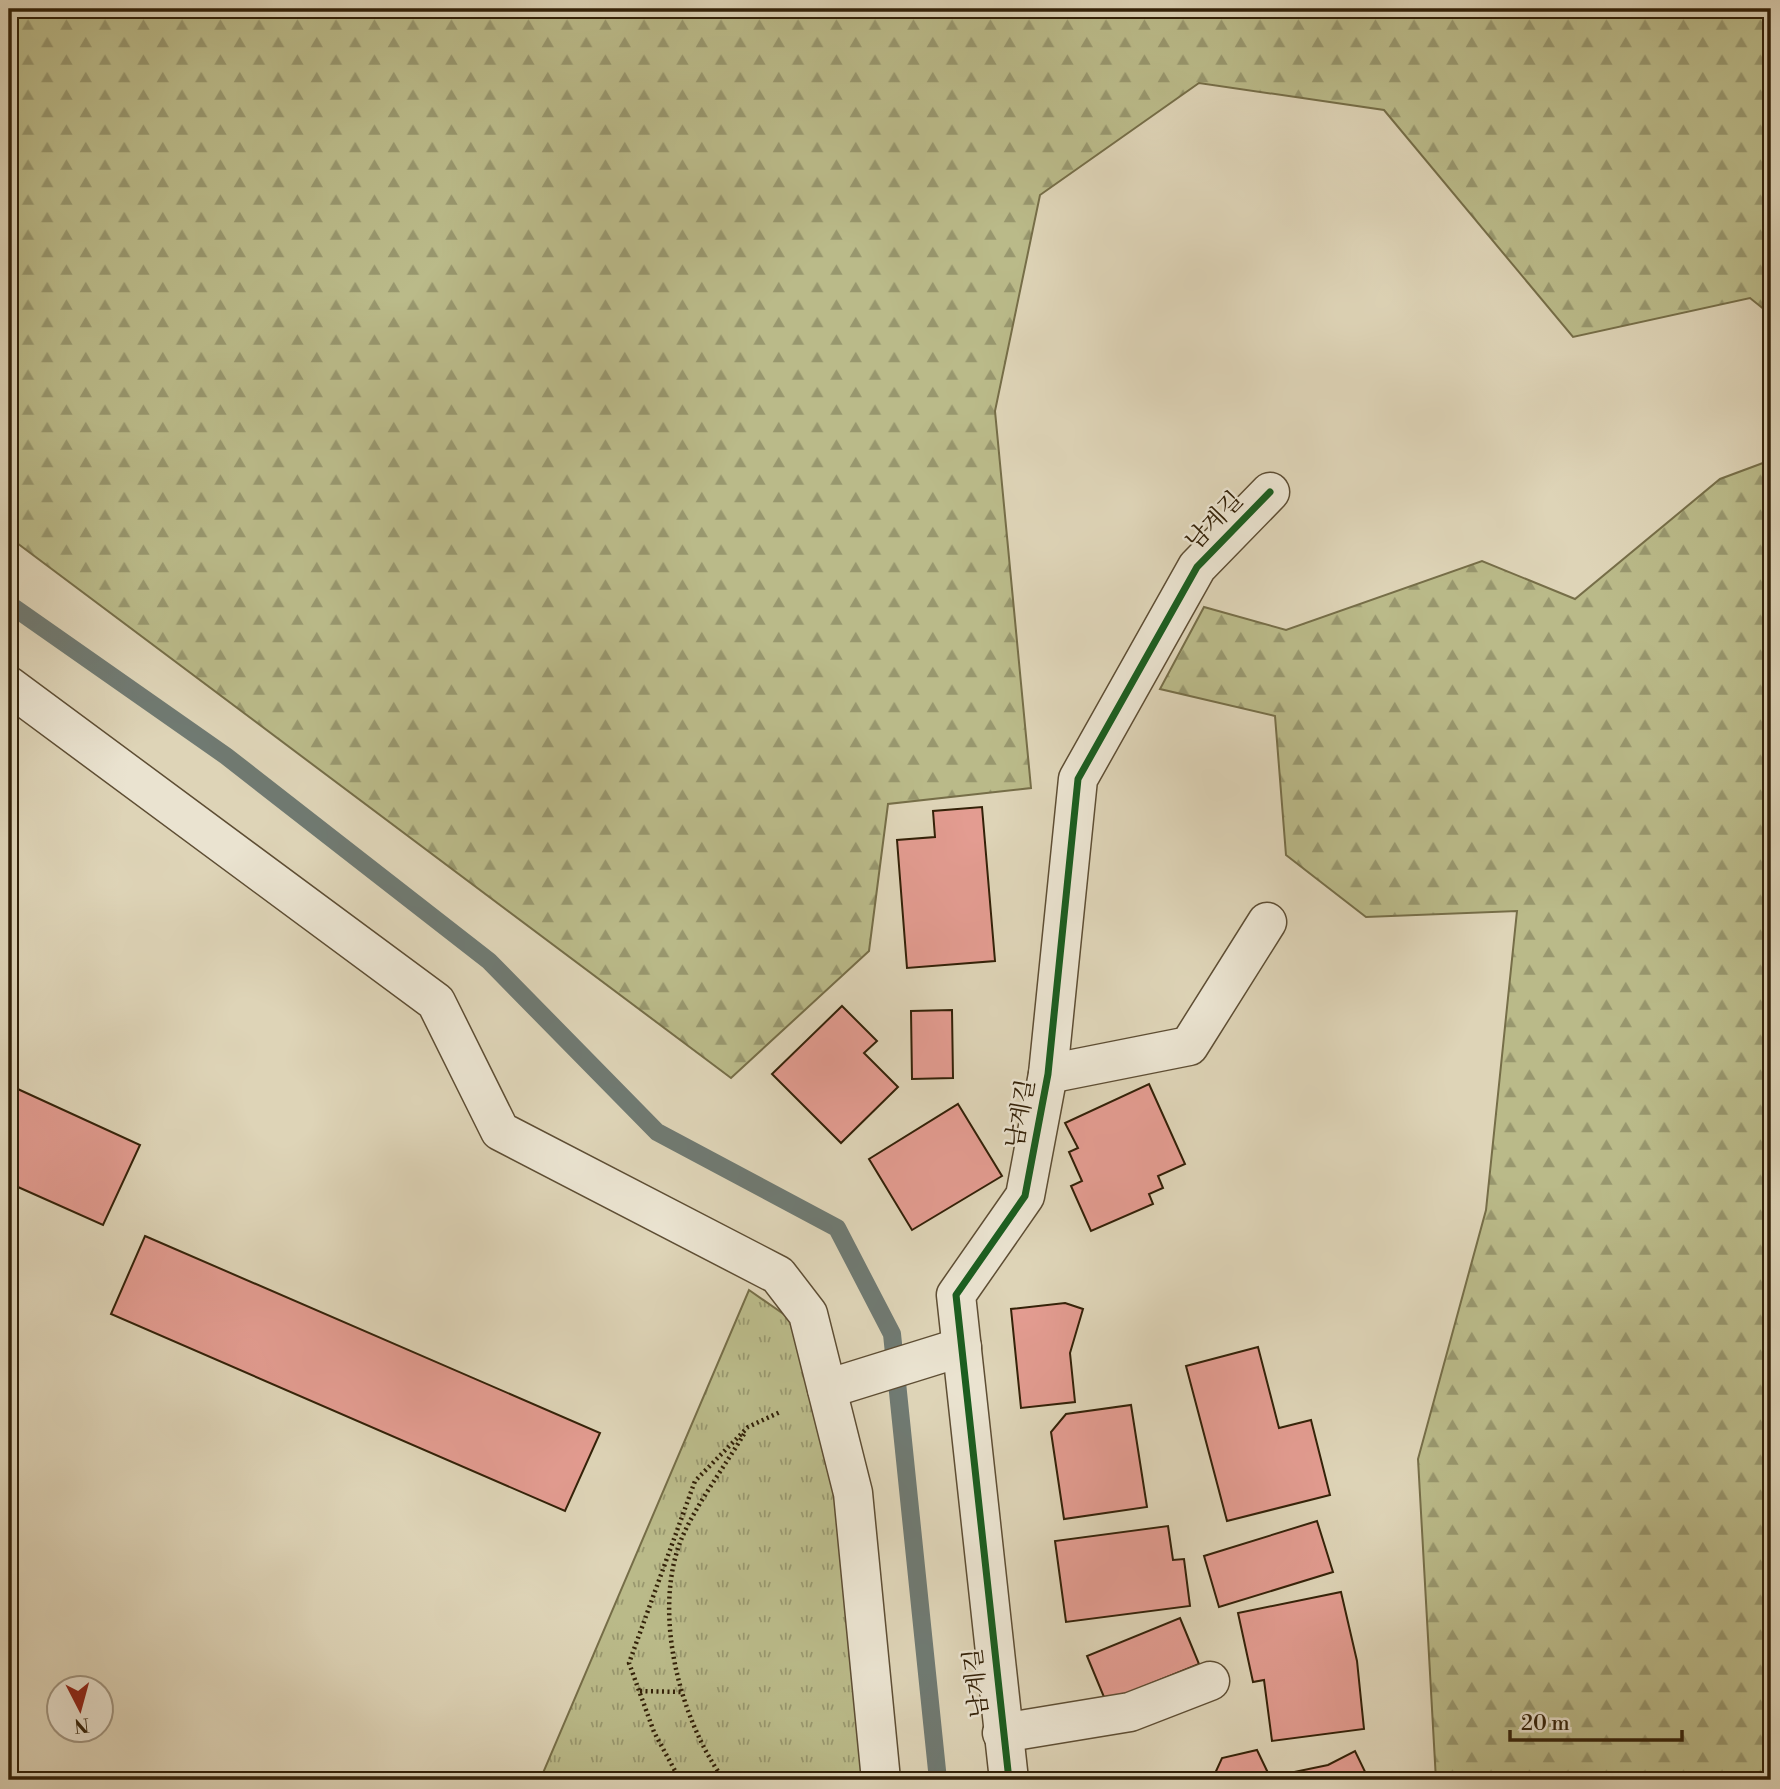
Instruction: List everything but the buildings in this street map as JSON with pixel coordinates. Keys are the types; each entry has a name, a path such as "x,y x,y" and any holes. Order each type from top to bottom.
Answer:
{"street":[{"name":"남계길","path":"1009,1780 956,1295 1025,1196 1048,1074 1078,779 1198,567 1270,492"},
{"path":"9,686 436,1002 500,1131 778,1275 808,1314 834,1387 853,1493 881,1780"},
{"name":"남계길","path":"1048,1074 1189,1046 1267,922"},
{"path":"834,1387 961,1347"},
{"path":"1002,1733 1130,1712 1210,1681"}],"path":[{"path":"680,1780 654,1732 629,1663 695,1481 748,1427 834,1387"},
{"path":"724,1780 706,1755 673,1662 670,1590 681,1541 748,1427"},
{"path":"640,1691 683,1692"}],"green space":[{"path":"9,9 1771,9 1771,315 1750,298 1573,337 1384,110 1199,83 1040,195 995,411 1031,788 888,804 869,951 731,1078 9,537"},
{"path":"1771,460 1771,1780 1436,1780 1418,1459 1486,1210 1517,911 1366,917 1286,855 1275,716 1160,689 1204,607 1286,630 1482,561 1575,599 1720,479"},
{"path":"749,1290 798,1324 842,1501 872,1780 540,1780"}],"waterway":[{"path":"9,604 226,756 489,961 657,1132 837,1228 892,1334 938,1780"}],"cycle path":[{"path":"1009,1780 956,1295 1025,1196 1048,1074 1078,779 1197,567 1270,492"}]}
